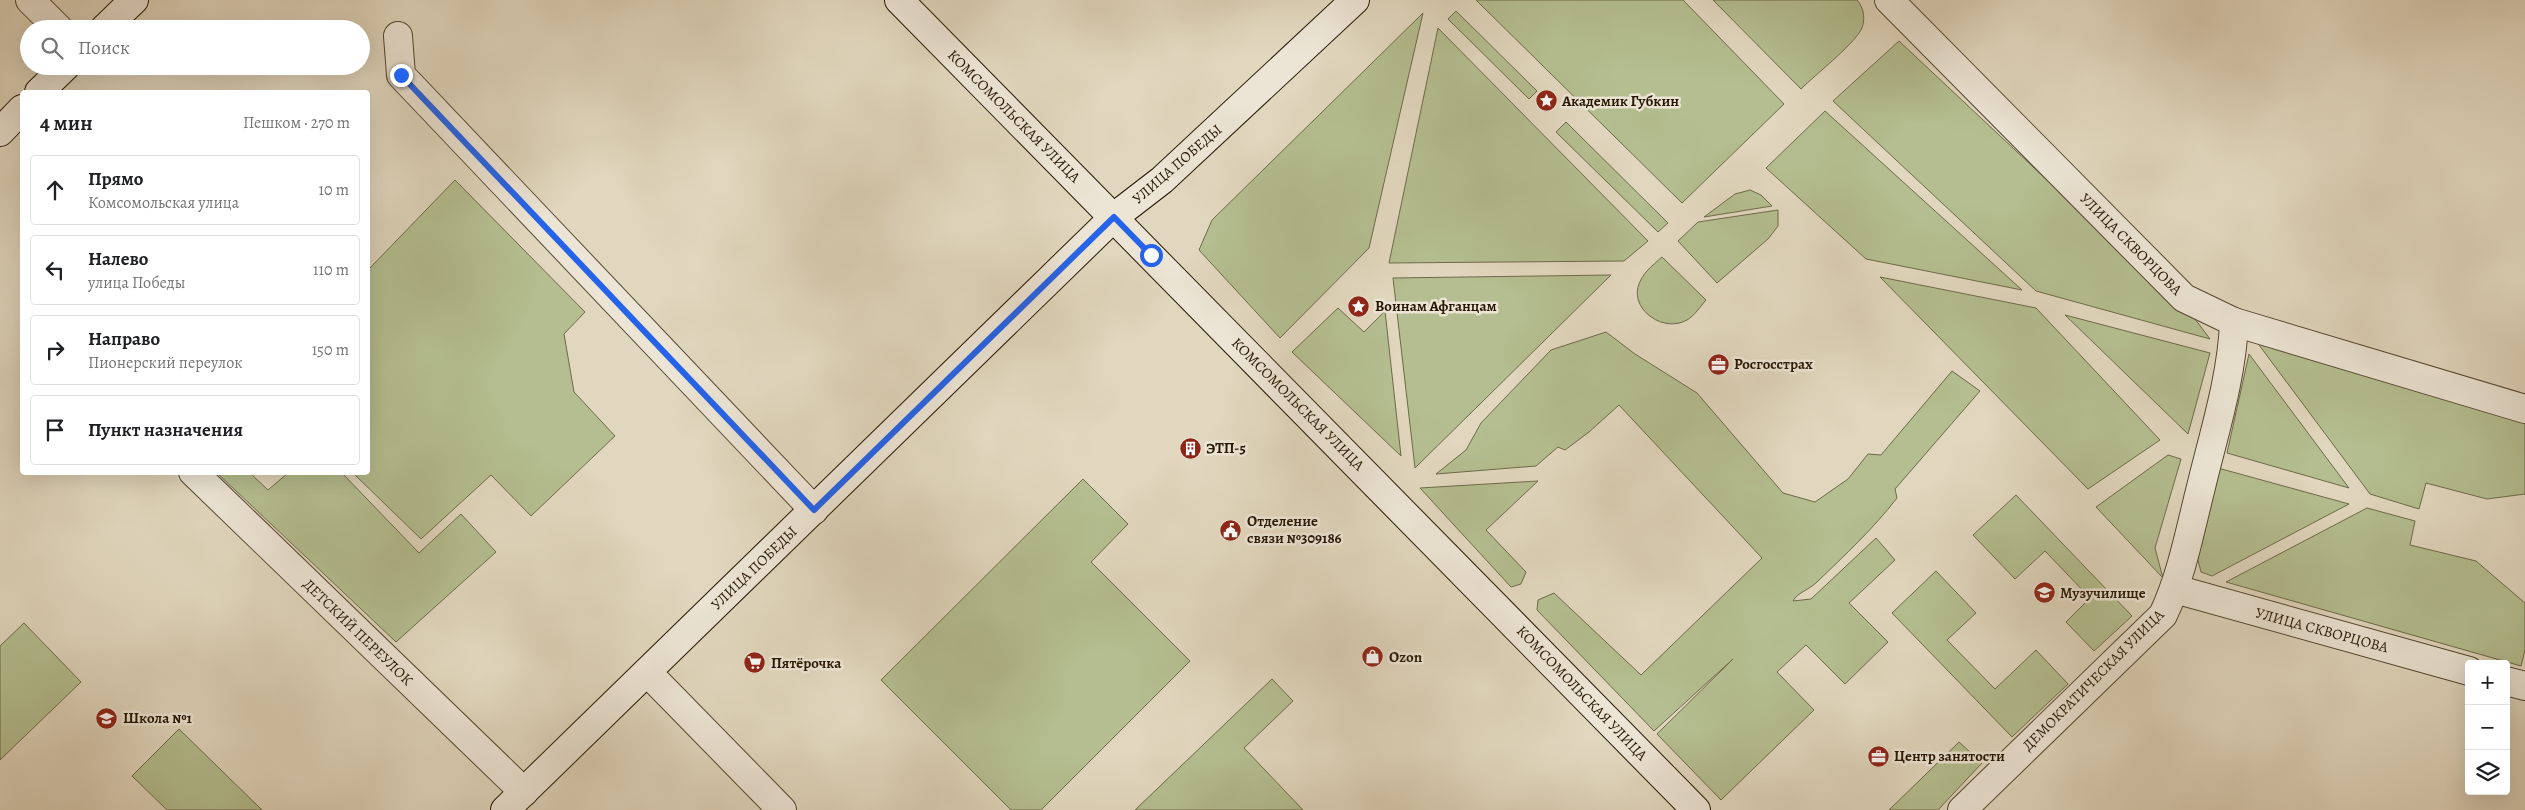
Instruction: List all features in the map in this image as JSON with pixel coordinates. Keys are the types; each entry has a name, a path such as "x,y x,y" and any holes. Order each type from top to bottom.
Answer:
{"street":[{"path":"30,0 49,20"},
{"path":"113,20 134,0"},
{"name":"КОМСОМОЛЬСКАЯ УЛИЦА","path":"899,0 1696,810"},
{"name":"УЛИЦА ПОБЕДЫ","path":"515,801 1114,217 1162,180 1355,0"},
{"name":"УЛИЦА СКВОРЦОВА","path":"1889,0 2184,298 2234,322 2525,408"},
{"path":"398,36 401,75 814,510"},
{"path":"42,90 57,75"},
{"path":"0,132 20,111"},
{"name":"ДЕМОКРАТИЧЕСКАЯ УЛИЦА","path":"1962,810 2163,615 2176,589 2233,349 2234,322"},
{"name":"ДЕТСКИЙ ПЕРЕУЛОК","path":"195,475 515,801"},
{"name":"УЛИЦА СКВОРЦОВА","path":"2176,589 2465,670"},
{"path":"647,672 782,810"},
{"path":"2510,682 2525,686"}],"green space":[{"path":"1476,0 1683,0 1784,104 1682,203"},
{"path":"1713,0 1857,0 1863,10 1864,18 1861,30 1850,44 1801,89"},
{"path":"1456,11 1537,91 1529,99 1448,19"},
{"path":"1423,13 1369,248 1280,338 1199,250 1212,220"},
{"path":"1438,28 1648,241 1624,261 1389,263"},
{"path":"1899,41 2195,319 2210,339 2036,291 1833,101"},
{"path":"1825,111 2022,290 1866,259 1766,168"},
{"path":"1566,122 1668,223 1658,232 1556,132"},
{"path":"455,180 585,312 564,334 574,392 615,436 531,516 491,475 421,539 355,475 370,475 370,268"},
{"path":"1750,190 1761,195 1772,206 1704,217 1735,194"},
{"path":"1778,210 1778,226 1768,239 1717,283 1678,241 1698,222"},
{"path":"1662,257 1706,300 1690,318 1678,323 1660,322 1652,317 1640,304 1637,296 1642,278"},
{"path":"1611,275 1415,468 1393,278"},
{"path":"1880,277 2036,308 2160,440 2088,489"},
{"path":"1338,308 1364,332 1385,311 1401,456 1292,352"},
{"path":"2065,315 2210,353 2188,434"},
{"path":"1606,332 1635,354 1697,393 1783,493 1815,502 1848,479 1868,454 1881,455 1952,371 1980,391 1895,489 1897,498 1859,542 1817,582 1798,595 1793,601 1811,599 1876,538 1895,560 1849,603 1888,642 1845,684 1806,645 1777,672 1814,710 1721,800 1657,734 1733,659 1654,731 1537,610 1538,600 1554,593 1641,675 1762,558 1619,405 1589,432 1565,450 1558,447 1536,466 1436,474 1466,450 1481,423 1551,350"},
{"path":"2262,340 2525,417 2525,494 2487,499 2426,483 2419,509 2370,494 2259,345"},
{"path":"2249,354 2349,488 2227,453"},
{"path":"2168,455 2181,459 2155,548 2163,578 2096,507"},
{"path":"2218,468 2349,504 2212,576 2201,572 2197,556"},
{"path":"219,475 252,475 268,490 286,475 344,475 419,553 461,514 496,552 396,642"},
{"path":"1083,479 1128,524 1091,562 1190,661 1041,810 1011,810 881,680"},
{"path":"1538,481 1486,530 1526,572 1521,584 1511,587 1420,488"},
{"path":"2016,495 2132,616 2094,651 2066,622 2090,598 2045,551 2015,579 1973,535"},
{"path":"2367,508 2415,521 2410,545 2476,561 2525,603 2525,650 2521,666 2510,663 2510,660 2500,660 2226,582"},
{"path":"1936,571 1976,613 1947,640 1995,689 2036,650 2068,684 2012,737 1892,613"},
{"path":"24,623 81,682 0,760 0,646"},
{"path":"1272,679 1293,701 1244,748 1303,810 1135,810"},
{"path":"179,729 262,810 167,810 132,776"},
{"path":"1959,742 1982,763 1938,810 1889,810"}],"place":[{"name":"Академик Губкин","path":"1546,101"},
{"name":"Воинам Афганцам","path":"1359,306"},
{"name":"Росгосстрах","path":"1718,364"},
{"name":"ЭТП-5","path":"1190,448"},
{"name":"Отделение связи №309186","path":"1231,530"},
{"name":"Музучилище","path":"2044,593"},
{"name":"Ozon","path":"1373,657"},
{"name":"Пятёрочка","path":"755,663"},
{"name":"Школа №1","path":"107,718"},
{"name":"Центр занятости","path":"1878,756"}],"route":[{"path":"401,75 814,510 1114,217 1151,255"}]}
